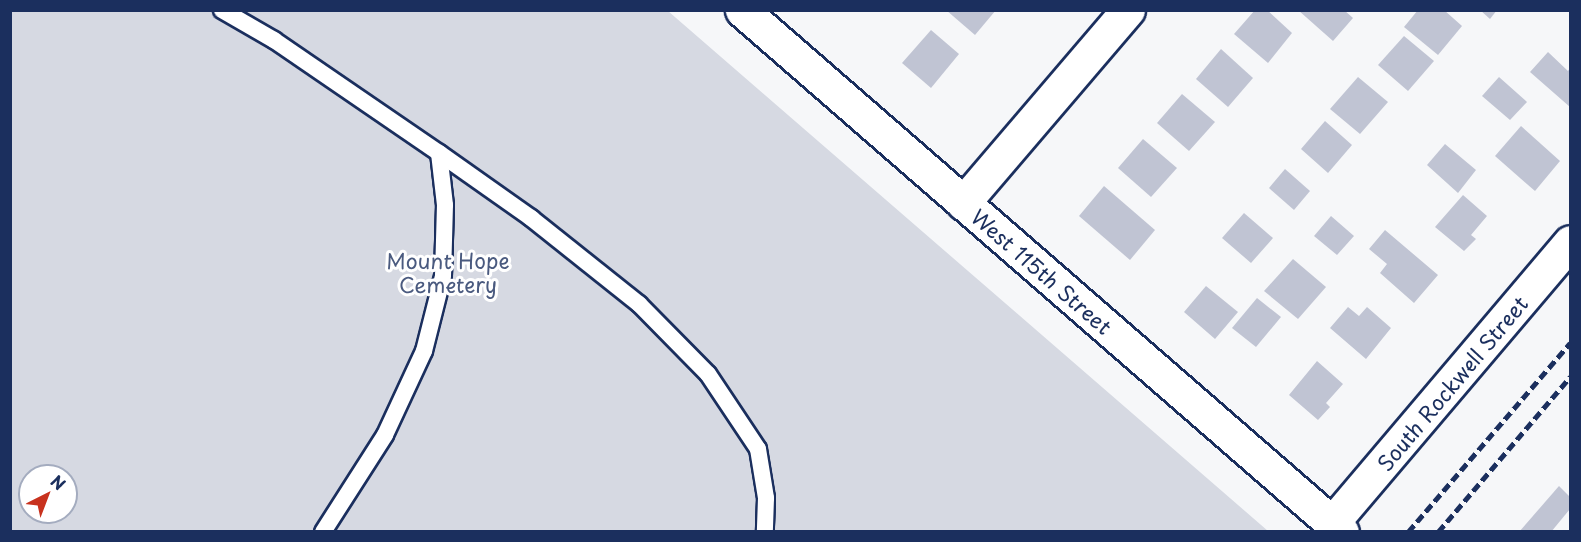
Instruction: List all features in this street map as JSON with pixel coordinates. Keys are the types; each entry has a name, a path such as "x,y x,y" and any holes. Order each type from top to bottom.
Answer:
{"street":[{"name":"West 115th Street","path":"742,10 1337,527"},
{"path":"963,203 1128,10"},
{"name":"South Rockwell Street","path":"1337,527 1570,242"}],"lane":[{"path":"222,10 274,40 439,153 531,218 639,304 708,374 758,449 766,498 765,531"},
{"path":"323,531 385,435 424,351 443,276 445,205 439,153"}],"green space":[{"name":"Mount Hope Cemetery","path":"10,11 668,11 1268,531 11,531"}],"building":[{"path":"946,10 996,10 975,35"},
{"path":"1255,10 1267,10 1292,33 1268,63 1234,34"},
{"path":"1298,10 1344,10 1353,18 1333,41"},
{"path":"1418,10 1444,10 1462,26 1438,55 1404,27"},
{"path":"1480,10 1497,10 1490,19"},
{"path":"931,30 959,54 931,88 902,63"},
{"path":"1404,36 1434,61 1408,91 1378,65"},
{"path":"1221,49 1253,78 1228,107 1196,79"},
{"path":"1548,52 1568,71 1570,68 1570,107 1530,72"},
{"path":"1358,77 1388,102 1360,134 1330,109"},
{"path":"1499,77 1527,102 1510,120 1482,96"},
{"path":"1182,94 1215,122 1189,151 1157,123"},
{"path":"1325,121 1352,145 1328,173 1301,149"},
{"path":"1521,126 1560,161 1535,191 1495,156"},
{"path":"1143,139 1177,168 1151,197 1118,168"},
{"path":"1445,144 1476,170 1458,193 1427,165"},
{"path":"1285,169 1310,191 1294,210 1269,188"},
{"path":"1104,186 1155,230 1130,260 1079,216"},
{"path":"1463,195 1487,216 1471,235 1476,239 1464,251 1435,227"},
{"path":"1244,213 1273,238 1251,263 1222,238"},
{"path":"1331,216 1354,236 1337,255 1314,236"},
{"path":"1385,230 1438,275 1414,303 1380,273 1387,264 1369,249"},
{"path":"1293,259 1326,287 1298,319 1264,291"},
{"path":"1206,286 1238,312 1215,339 1184,312"},
{"path":"1257,298 1281,317 1256,347 1232,328"},
{"path":"1348,307 1359,316 1367,307 1391,328 1366,359 1330,328"},
{"path":"1317,361 1343,384 1326,403 1330,407 1318,420 1289,395"},
{"path":"1559,486 1570,497 1570,509 1551,532 1519,532"}],"railway":[{"path":"1408,532 1570,343"},
{"path":"1438,532 1570,377"}]}
